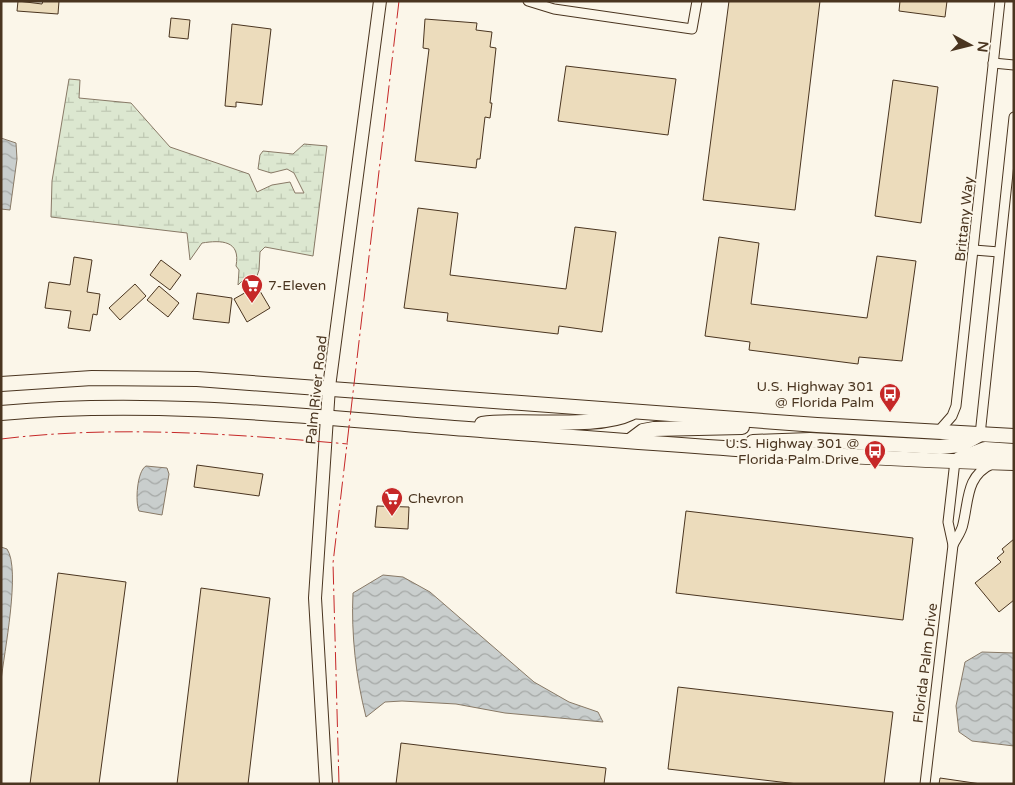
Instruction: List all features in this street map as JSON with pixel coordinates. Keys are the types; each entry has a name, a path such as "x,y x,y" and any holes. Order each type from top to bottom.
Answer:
{"main road":[{"path":"1,384 130,377 330,387 816,425 1014,436"},
{"path":"1,412 79,406 197,408 730,447 1014,463"},
{"path":"456,428 501,421 592,421 625,416 636,411"},
{"path":"631,440 637,434 654,429 816,425"},
{"path":"730,447 758,441 810,440 940,446 961,445 980,435"},
{"path":"955,461 985,450 1014,451"}],"street":[{"name":"Palm River Road","path":"326,784 315,598 327,417 380,1"},
{"path":"528,1 554,9 692,29 697,1"},
{"name":"Brittany Way","path":"937,433 952,416 956,406 1000,1"},
{"path":"993,63 1014,65"},
{"path":"980,435 1014,118"},
{"path":"974,250 999,252"},
{"name":"Florida Palm Drive","path":"925,784 953,545 948,522 955,461"},
{"name":"Florida Palm Drive","path":"953,545 963,526 968,491 974,478 983,468 996,463"}],"green space":[{"path":"69,79 80,80 79,98 131,103 170,147 249,174 257,192 272,185 290,182 295,193 304,193 294,173 287,169 271,173 258,169 260,155 263,151 293,154 304,144 327,146 313,256 265,247 260,252 259,270 256,279 246,277 238,285 239,270 236,266 237,257 235,251 228,244 222,242 202,243 190,260 187,233 51,217 52,181"}],"water":[{"path":"1,138 16,143 17,159 10,210 1,209"},
{"path":"146,466 167,468 169,474 162,515 139,511 137,501 139,480"},
{"path":"1,547 7,549 11,559 12,592 1,681"},
{"path":"383,575 403,577 430,592 534,682 569,702 598,712 603,722 505,713 456,704 402,701 385,702 366,717 359,687 355,656 353,593"},
{"path":"982,652 1014,653 1014,746 972,741 959,732 956,706 965,662"}],"building":[{"path":"18,1 42,4 43,1 59,1 58,14 17,11"},
{"path":"729,1 820,1 795,210 703,200"},
{"path":"900,1 947,1 945,17 899,11"},
{"path":"171,18 190,20 188,39 169,37"},
{"path":"425,19 477,23 476,30 492,32 490,47 496,48 490,103 492,103 490,118 485,117 480,159 477,159 476,168 415,161 429,49 423,48"},
{"path":"232,24 271,29 262,105 236,102 236,107 225,106"},
{"path":"566,66 676,79 668,135 558,121"},
{"path":"893,80 938,87 921,223 875,216"},
{"path":"418,208 458,213 450,275 566,289 575,227 616,232 602,332 559,326 558,334 447,321 448,313 404,308"},
{"path":"719,237 759,243 751,304 867,318 877,256 916,261 902,361 859,357 858,364 749,350 750,342 705,336"},
{"path":"74,257 92,260 87,292 100,294 97,315 93,314 90,331 68,328 71,311 45,308 49,282 70,285"},
{"path":"161,260 181,275 170,290 150,275"},
{"path":"135,284 146,296 120,320 109,308"},
{"path":"159,286 179,303 168,317 147,300"},
{"name":"7-Eleven","path":"257,286 270,308 247,322 234,299"},
{"path":"197,293 232,298 229,323 193,319"},
{"path":"197,465 263,474 259,496 194,487"},
{"name":"Chevron","path":"377,506 409,507 408,529 375,527"},
{"path":"686,511 913,538 903,620 676,593"},
{"path":"1014,539 1014,600 999,612 975,583 1001,562 997,558 1004,552 1002,549"},
{"path":"58,573 126,582 99,784 30,784"},
{"path":"201,588 270,598 248,784 177,784"},
{"path":"678,687 893,712 884,784 798,784 668,769"},
{"path":"401,743 606,768 604,784 396,784"},
{"path":"940,778 981,784 939,784"}],"power":[{"path":"339,784 333,563 399,1"},
{"path":"1,439 88,432 175,432 348,444"}],"place":[{"name":"7-Eleven","path":"252,304"},
{"name":"U.S. Highway 301 @ Florida Palm","path":"890,413"},
{"name":"U.S. Highway 301 @ Florida Palm Drive","path":"875,470"},
{"name":"Chevron","path":"392,517"}]}
